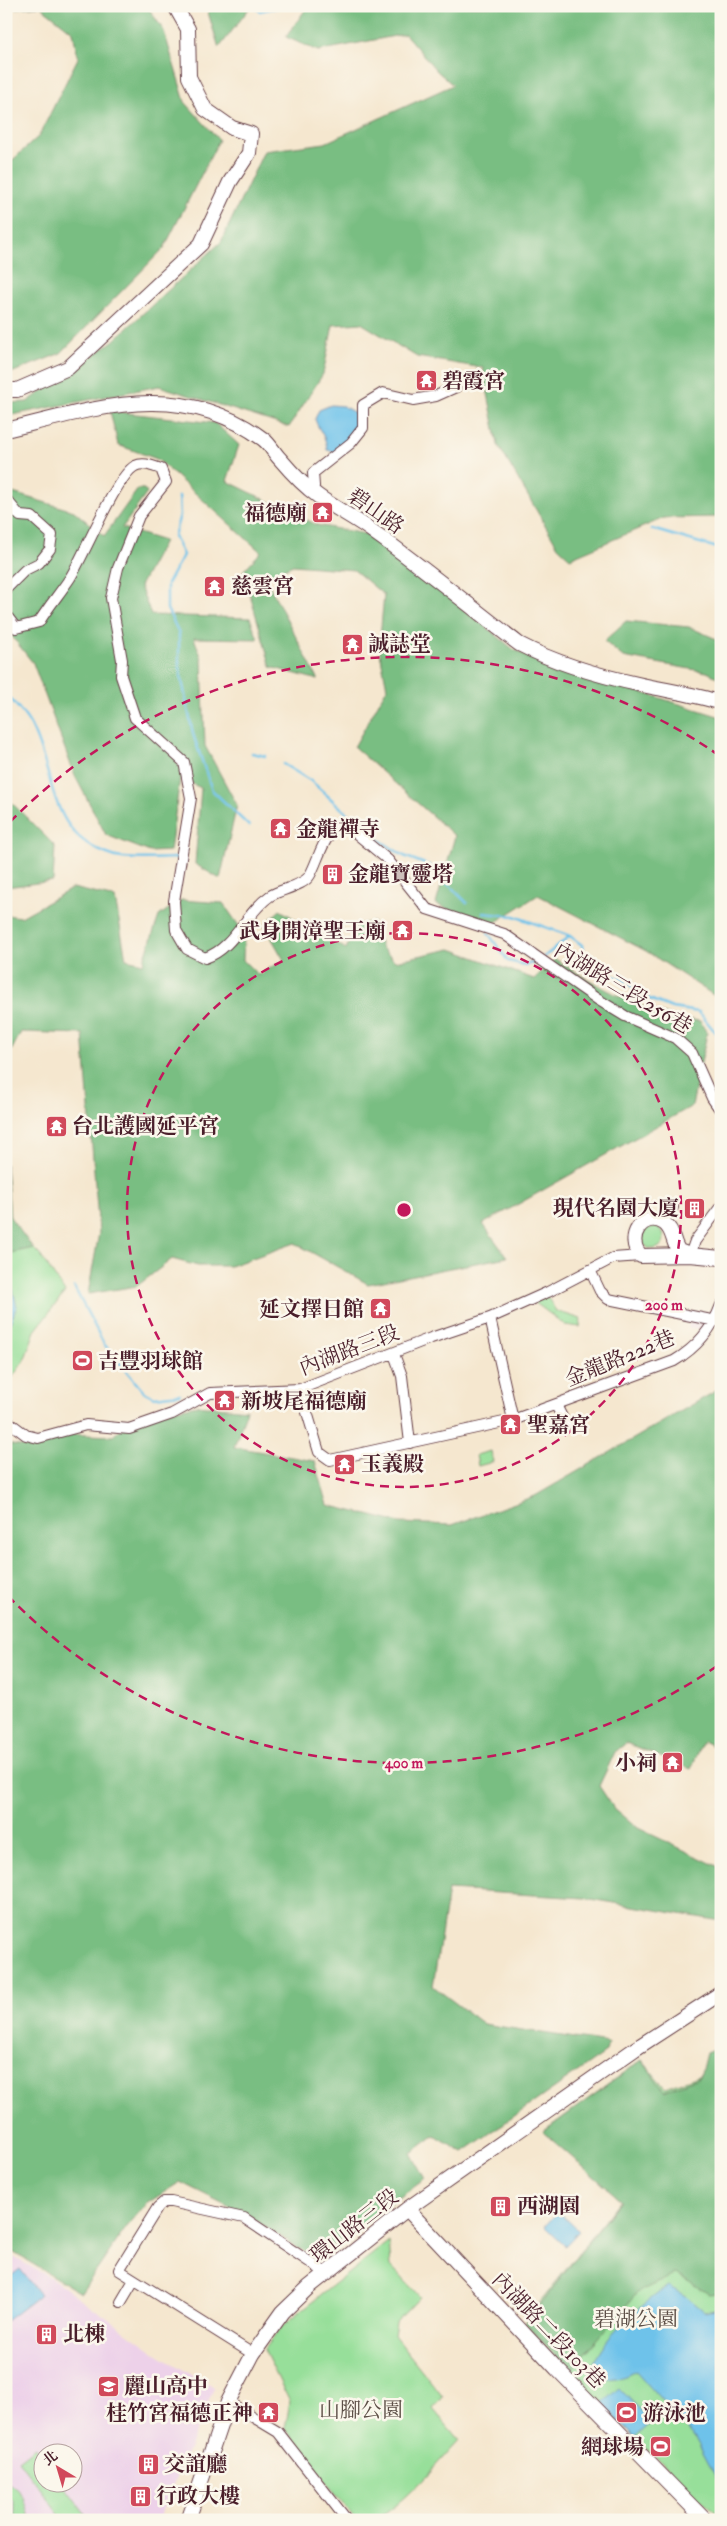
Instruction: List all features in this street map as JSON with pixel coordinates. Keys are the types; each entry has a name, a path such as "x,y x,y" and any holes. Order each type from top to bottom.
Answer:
{"street":[{"path":"6,390 17,390 68,368 201,244 230,182 249,153 251,134 232,128 205,109 189,77 188,29 175,6"},
{"path":"312,491 314,486 313,472 351,443 363,428 363,405 383,394 413,400 436,396 456,387"},
{"name":"碧山路","path":"6,430 75,412 122,405 160,402 207,408 241,423 266,441 280,459 312,491 378,534 519,644 544,657 625,681 697,695 721,703"},
{"name":"內湖路三段256巷","path":"6,615 16,628 39,622 70,578 110,500 125,478 134,467 143,464 160,469 166,482 139,516 118,568 111,598 122,660 121,676 135,718 184,762 191,798 174,901 176,930 187,949 205,958 218,954 230,942 239,928 270,896 309,878 329,834 337,826 346,825 388,860 427,909 504,934 597,999 625,1016 675,1038 692,1053 712,1098 721,1111"},
{"path":"6,499 20,516 32,517 52,535 50,549 39,563 25,570 6,589"},
{"path":"690,1255 695,1241 721,1206"},
{"path":"661,1222 672,1207"},
{"path":"690,1255 679,1251 669,1228 661,1222 645,1222 636,1232 634,1245 642,1256 690,1255 721,1258"},
{"name":"內湖路三段","path":"6,1420 26,1435 38,1438 86,1425 129,1429 172,1414 210,1393 300,1389 431,1338 490,1318 548,1292 613,1258 642,1256"},
{"path":"590,1270 600,1291 608,1299 716,1321"},
{"name":"金龍路222巷","path":"300,1389 319,1452 330,1460 513,1420 674,1361 686,1354 704,1337 716,1321 721,1305"},
{"path":"490,1318 513,1420"},
{"path":"394,1354 402,1376 410,1443"},
{"path":"556,1404 566,1425"},
{"name":"環山路三段","path":"188,2520 228,2402 253,2354 283,2312 326,2273 407,2209 642,2045 721,1993"},
{"path":"253,2354 119,2270 151,2216 164,2202 244,2218 326,2273"},
{"name":"內湖路二段103巷","path":"407,2209 557,2369 705,2520"},
{"path":"121,2302 134,2280"},
{"path":"228,2402 278,2432 348,2520"}],"shaded area":[{"path":"691,1317 708,1320 703,1328 688,1329"},
{"name":"麗山高中","path":"6,2253 53,2279 160,2356 214,2388 158,2520 6,2520"}],"green space":[{"path":"6,6 40,6 6,9"},
{"path":"40,6 147,6 164,31 185,102 219,140 164,248 61,353 6,375 6,166 39,136 78,58 73,32"},
{"path":"206,6 251,6 219,48"},
{"path":"308,6 721,6 721,517 664,518 570,558 558,547 498,445 483,368 417,357 361,323 333,325 323,374 289,427 159,386 7,416 6,403 27,402 113,341 221,242 264,151 325,143 453,85 437,71 405,34 318,51 286,37"},
{"path":"110,411 215,423 239,445 227,481 317,525 376,536 513,649 555,669 721,717 721,1000 646,951 538,895 488,927 436,904 455,836 354,747 387,688 379,648 384,595 354,570 293,565 265,577 318,680 271,667 243,571 261,552 157,459 118,445"},
{"path":"138,489 144,489 147,493 122,528 164,541 140,586 151,615 250,618 258,639 194,638 202,659 205,746 237,805 220,879 195,864 201,788 180,778 170,851 150,852 106,835 75,776 33,663 6,629 6,491 74,511 104,536"},
{"path":"626,621 689,627 721,641 721,679 707,672 623,657 604,641"},
{"path":"6,797 55,846 53,881 6,887"},
{"path":"73,888 115,898 126,959 143,963 159,916 181,900 223,903 244,933 243,960 258,975 284,960 264,925 280,910 346,949 357,924 373,922 381,947 395,961 451,949 534,979 555,959 624,999 662,1013 700,1021 707,1033 692,1106 483,1224 507,1257 368,1284 295,1243 230,1266 198,1266 172,1259 137,1286 88,1294 99,1233 83,1034 21,1032 6,1061 6,915 21,917"},
{"path":"6,1164 10,1217 33,1248 6,1254"},
{"path":"653,1227 661,1230 664,1238 661,1246 653,1249 645,1246 642,1238 645,1230"},
{"path":"33,1248 40,1255 65,1292 35,1331 24,1361 6,1386 6,1254"},
{"path":"547,1296 556,1311 581,1319 580,1327 565,1325 534,1302"},
{"path":"721,1388 721,1750 703,1741 691,1769 626,1743 615,1752 599,1786 613,1807 638,1828 721,1868 721,1921 585,1898 448,1890 433,1986 483,2024 608,2043 606,2052 463,2152 435,2135 411,2153 425,2179 316,2258 244,2214 180,2182 146,2204 126,2228 81,2293 6,2248 6,1444 26,1447 61,1434 113,1436 134,1417 197,1405 247,1410 234,1447 315,1461 328,1505 400,1523 452,1525 535,1496"},
{"path":"491,1451 493,1462 478,1466 476,1455"},
{"name":"碧湖公園","path":"721,2047 721,2292 709,2294 676,2274 638,2292 571,2370 526,2323 621,2200 543,2132 642,2060 664,2091 700,2077 706,2053"},
{"name":"碧湖公園","path":"642,2060 665,2088 721,2068 721,2515 691,2492 592,2396 524,2323 621,2199 544,2131"},
{"name":"山腳公園","path":"389,2241 391,2266 420,2297 396,2322 394,2335 443,2397 433,2409 459,2440 420,2483 397,2504 375,2519 356,2520 285,2428 290,2402 264,2350 284,2324"},
{"path":"32,2449 32,2479 18,2460"},
{"path":"6,2482 20,2493 30,2520 17,2520 13,2501 6,2495"},
{"path":"44,2494 70,2494 87,2516 82,2520 63,2520"}],"water":[{"path":"331,405 343,406 355,413 359,426 338,453 327,450 315,419 319,410"},
{"path":"6,1280 11,1282 17,1306 6,1334"},
{"path":"558,2211 579,2231 565,2246 544,2226"},
{"path":"6,2268 12,2275 20,2269 40,2295 6,2321"},
{"path":"668,2286 687,2297 704,2311 721,2308 721,2487 695,2438 636,2371 623,2377 602,2380 594,2375 594,2363 615,2331 637,2310"},
{"name":"游泳池","path":"619,2388 652,2422 635,2438 602,2403"}],"waterway":[{"path":"253,6 260,11 284,6"},
{"path":"323,6 334,10 350,6"},
{"path":"179,496 180,515 174,536 183,555 167,584 167,609 179,633 179,666 193,734 212,790 249,826"},
{"path":"652,529 721,549"},
{"path":"6,694 30,724 39,743 56,801 64,818 76,834 91,846 119,858 178,858"},
{"path":"252,753 265,756"},
{"path":"283,764 311,781 369,833 404,856 430,866 467,903"},
{"path":"483,913 514,916 570,936 582,945 585,960 591,969 622,979 647,998 672,1008 699,1012 721,1039"},
{"path":"488,933 508,961 525,965 537,962"},
{"path":"544,957 570,936"},
{"path":"74,1287 104,1344 143,1391 154,1397 180,1394"}],"place":[{"name":"碧霞宮","path":"426,381"},
{"name":"福德廟","path":"323,513"},
{"name":"慈雲宮","path":"215,586"},
{"name":"誠誌堂","path":"352,644"},
{"name":"金龍禪寺","path":"280,829"},
{"name":"金龍寶靈塔","path":"332,874"},
{"name":"武身開漳聖王廟","path":"402,931"},
{"name":"台北護國延平宮","path":"56,1126"},
{"name":"現代名園大廈","path":"695,1208"},
{"name":"延文擇日館","path":"380,1309"},
{"name":"吉豐羽球館","path":"82,1361"},
{"name":"新坡尾福德廟","path":"225,1401"},
{"name":"聖嘉宮","path":"511,1425"},
{"name":"玉義殿","path":"345,1464"},
{"name":"小祠","path":"673,1763"},
{"name":"西湖園","path":"501,2206"},
{"name":"北棟","path":"47,2334"},
{"name":"麗山高中","path":"108,2386"},
{"name":"桂竹宮福德正神","path":"269,2413"},
{"name":"游泳池","path":"627,2413"},
{"name":"網球場","path":"660,2447"},
{"name":"交誼廳","path":"148,2464"},
{"name":"行政大樓","path":"140,2496"}]}
